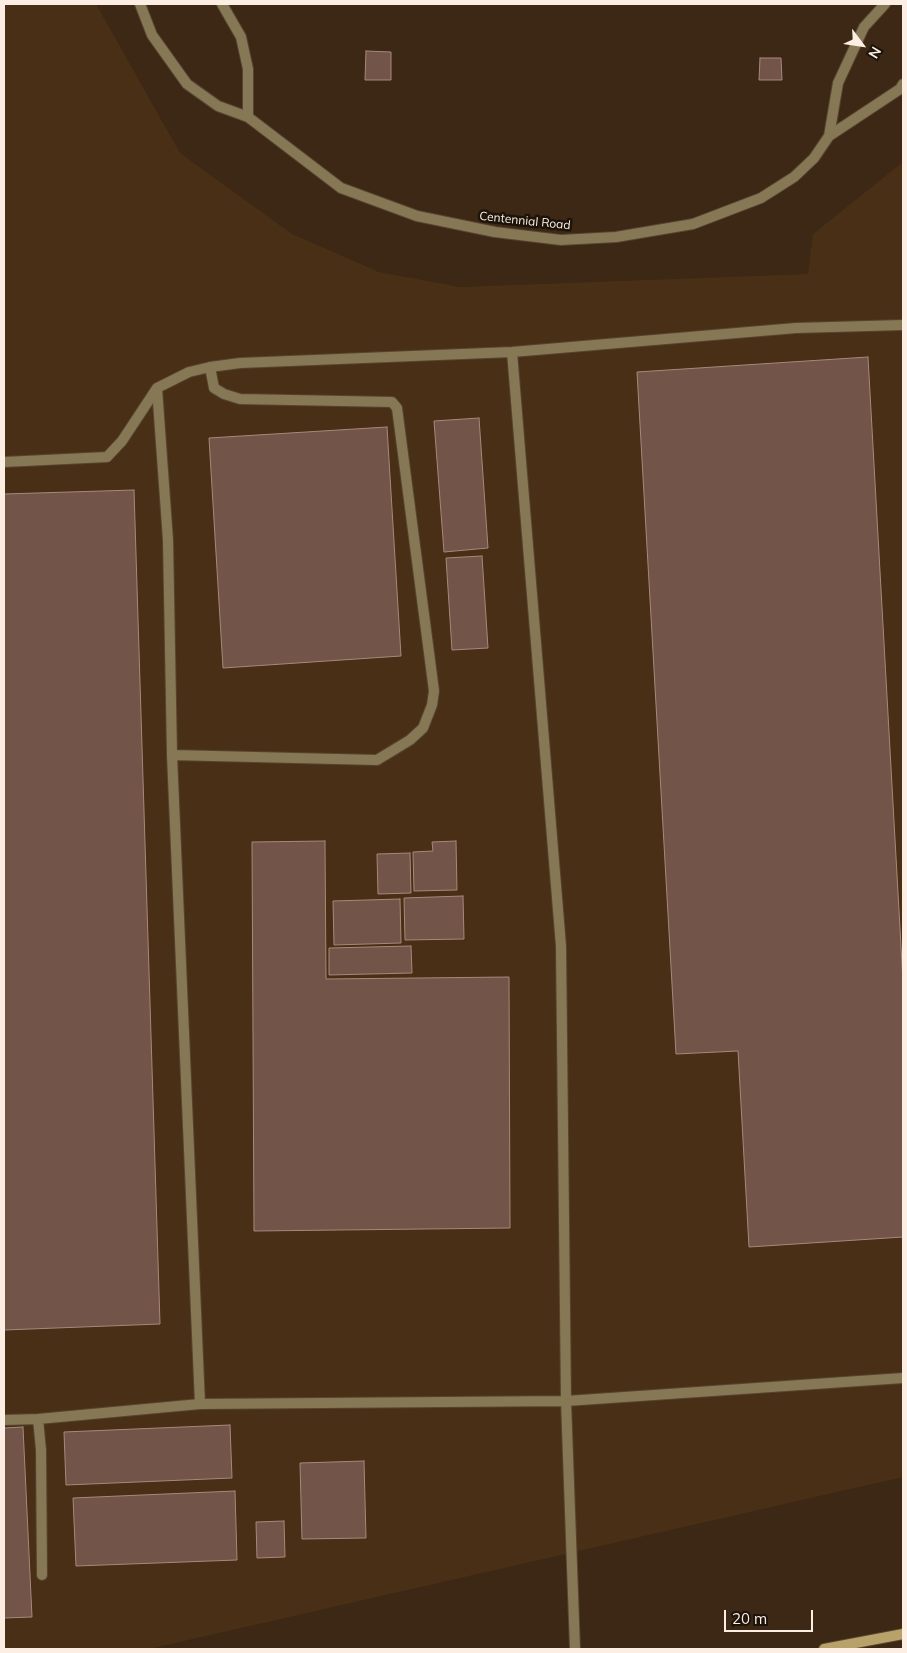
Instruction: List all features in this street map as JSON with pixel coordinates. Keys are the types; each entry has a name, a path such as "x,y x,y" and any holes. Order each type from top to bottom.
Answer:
{"main road":[{"path":"824,1649 903,1634"}],"street":[{"name":"Centennial Road","path":"140,4 152,35 187,84 218,106 248,116 341,188 417,216 495,232 561,240 616,237 693,224 761,198 794,178 814,158 829,136 900,89 903,84"},
{"path":"222,4 241,37 248,69 248,116"},
{"name":"Centennial Road","path":"829,136 838,83 864,27 885,4"},
{"path":"4,462 107,457 122,441 157,388 189,372 210,367 240,363 512,352 796,328 903,324"},
{"path":"512,352 561,946 566,1401 575,1649"},
{"path":"172,755 377,760 410,740 422,728 432,705 434,690 397,408 392,402 240,399 224,394 214,388 210,367"},
{"path":"157,388 168,540 172,755 200,1404"},
{"path":"4,1420 38,1419 200,1404 566,1401 903,1378"},
{"path":"38,1419 41,1450 42,1575"}],"shaded area":[{"path":"4,4 96,4 180,153 292,234 379,272 460,287 808,274 813,234 903,162 903,1477 149,1649 4,1649"}],"building":[{"path":"366,51 391,52 391,80 365,80"},
{"path":"760,58 781,58 782,80 759,80"},
{"path":"868,357 903,982 903,1237 749,1247 738,1051 676,1054 637,372"},
{"path":"479,418 488,548 444,552 434,421"},
{"path":"387,427 401,656 223,668 209,438"},
{"path":"134,490 160,1324 4,1330 4,494"},
{"path":"482,556 488,648 452,650 446,558"},
{"path":"325,841 326,979 509,977 510,1228 254,1231 252,842"},
{"path":"456,841 457,890 414,891 413,852 433,851 432,842"},
{"path":"410,853 411,893 378,894 377,854"},
{"path":"463,896 464,939 405,940 404,898"},
{"path":"400,899 401,943 334,945 333,901"},
{"path":"411,946 412,973 329,975 329,948"},
{"path":"230,1425 232,1478 66,1485 64,1432"},
{"path":"23,1427 32,1617 4,1618 4,1428"},
{"path":"364,1461 366,1538 302,1539 300,1463"},
{"path":"235,1491 237,1560 76,1566 73,1498"},
{"path":"284,1521 285,1557 257,1558 256,1522"}]}
